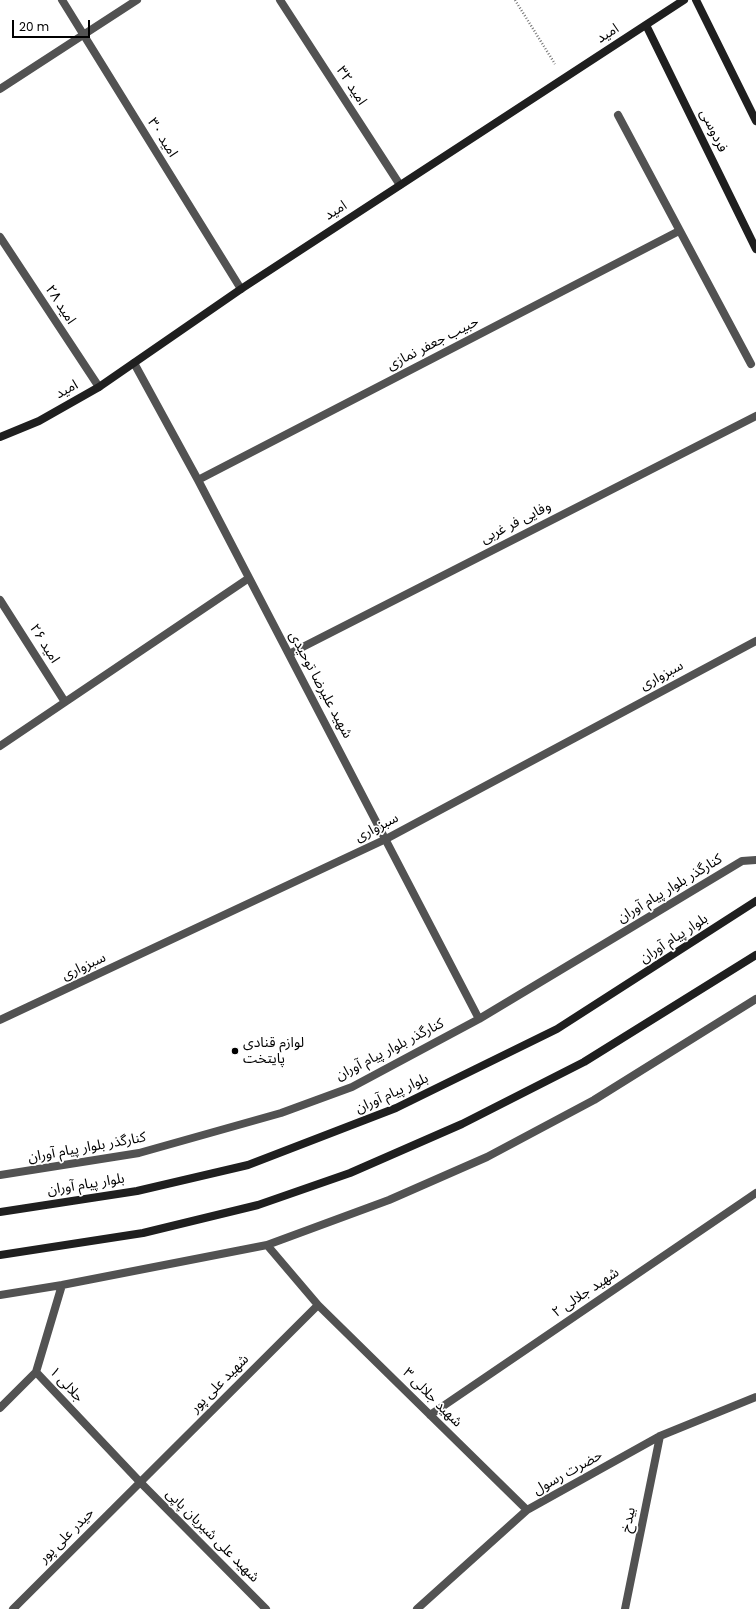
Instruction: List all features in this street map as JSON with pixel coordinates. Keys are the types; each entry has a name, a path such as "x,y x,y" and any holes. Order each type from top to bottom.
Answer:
{"main road":[{"name":"امید","path":"0,438 38,421 99,388 241,289 684,0"},
{"path":"696,0 756,121"},
{"name":"فردوسی","path":"646,25 756,249"},
{"name":"بلوار پیام آوران","path":"0,1212 137,1191 248,1165 396,1108 557,1029 756,901"},
{"path":"0,1255 143,1232 258,1205 350,1173 462,1124 584,1062 756,955"}],"street":[{"name":"امید ۳۰","path":"62,0 241,289"},
{"path":"0,89 137,0"},
{"name":"امید ۳۲","path":"280,0 400,185"},
{"path":"618,115 751,364"},
{"name":"حبیب جعفر نمازی","path":"198,480 679,231"},
{"name":"امید ۲۸","path":"0,237 99,388"},
{"name":"شهید علیرضا توحیدی","path":"134,363 198,480 479,1019"},
{"name":"وفایی فر غربی","path":"289,654 756,416"},
{"path":"0,746 249,578"},
{"name":"امید ۲۶","path":"0,600 65,702"},
{"name":"سبزواری","path":"0,1020 386,839 756,640"},
{"name":"کنارگذر بلوار پیام آوران","path":"0,1175 139,1153 281,1113 352,1087 479,1019 742,861 756,860"},
{"path":"0,1295 62,1285 267,1245 389,1200 487,1157 594,1100 756,999"},
{"name":"شهید جلالی ۲","path":"430,1415 756,1192"},
{"name":"شهید جلالی ۳","path":"267,1245 318,1305 527,1510"},
{"name":"جلالی ۱","path":"62,1285 36,1372 140,1482"},
{"name":"شهید علی پور","path":"140,1482 318,1305"},
{"path":"0,1408 36,1372"},
{"name":"حضرت رسول","path":"417,1609 527,1510 660,1436 756,1397"},
{"name":"بیدخ","path":"625,1609 660,1436"},
{"name":"حیدر علی پور","path":"13,1609 140,1482"},
{"name":"شهید علی شیریان پاپی","path":"140,1482 266,1609"}],"path":[{"path":"514,0 564,78"}],"place":[{"name":"لوازم قنادی پایتخت","path":"235,1051"}]}
